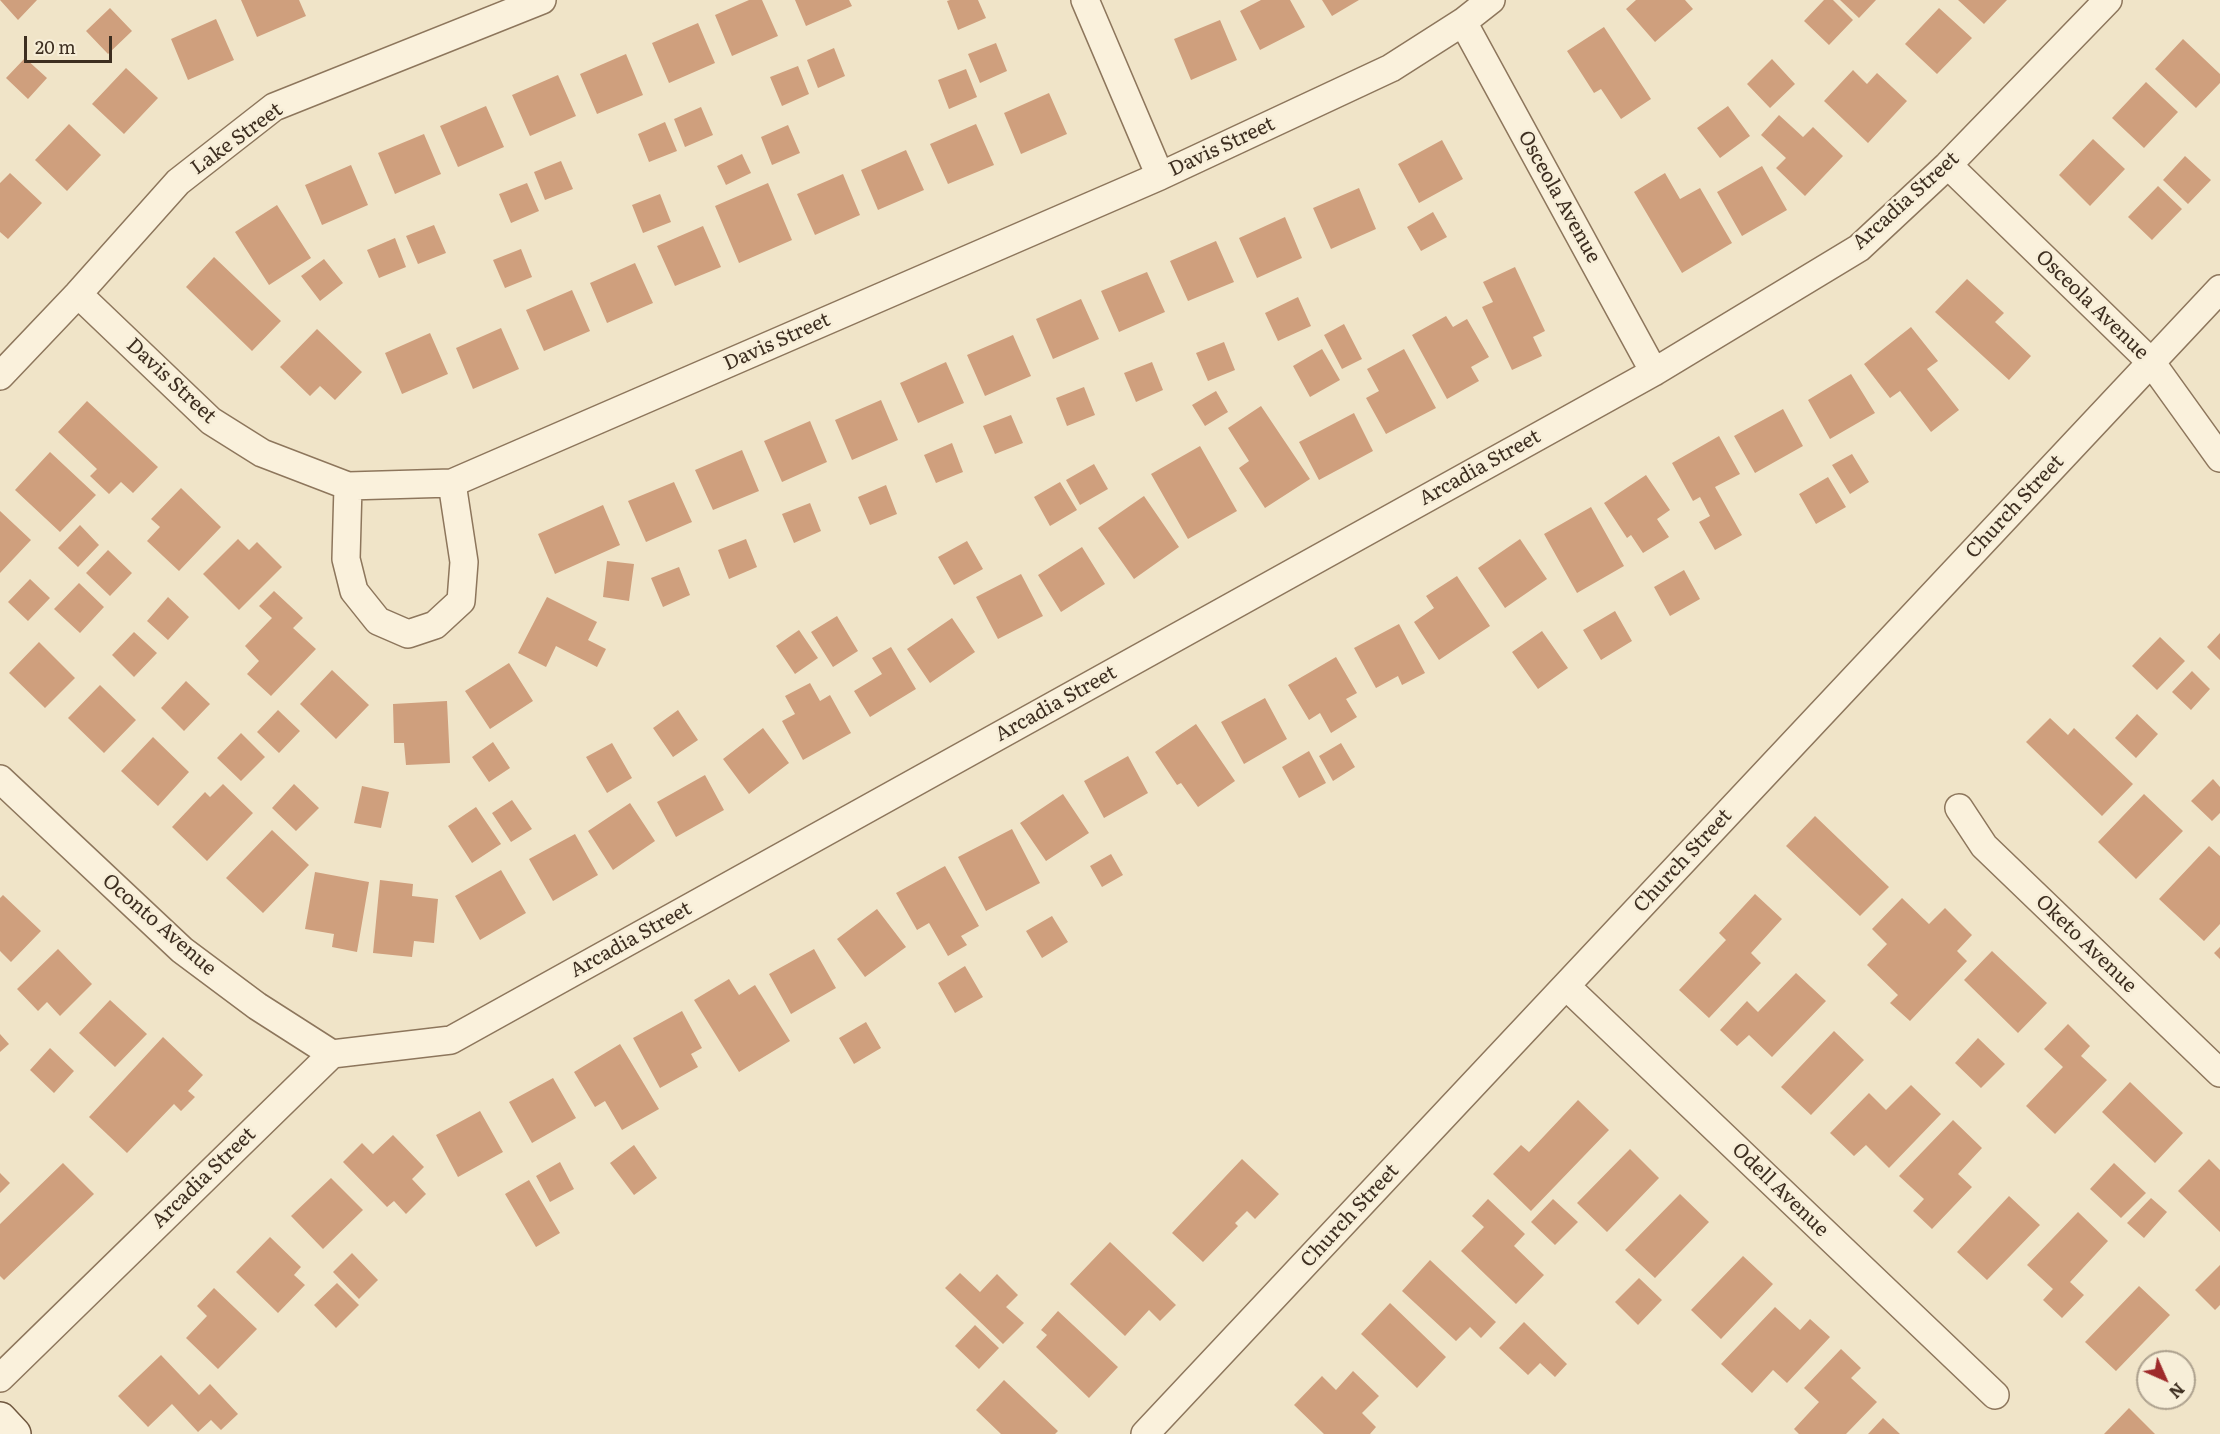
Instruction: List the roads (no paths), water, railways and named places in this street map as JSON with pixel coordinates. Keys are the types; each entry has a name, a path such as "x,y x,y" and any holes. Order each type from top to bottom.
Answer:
{"main road":[{"path":"0,1419 14,1434"}],"street":[{"name":"Lake Street","path":"0,375 78,294 178,182 274,107 542,0"},
{"path":"1085,0 1160,176"},
{"name":"Davis Street","path":"78,294 212,421 262,453 348,486 452,483 1160,176 1391,68 1463,22 1491,0"},
{"name":"Arcadia Street","path":"0,1378 332,1054 451,1040 1654,372 1859,248 1948,165 2108,0"},
{"name":"Osceola Avenue","path":"1463,22 1654,372"},
{"name":"Osceola Avenue","path":"1948,165 2151,362 2220,458"},
{"name":"Church Street","path":"1145,1434 2220,289"},
{"path":"348,486 346,559 354,591 378,621 408,634 435,625 461,601 464,562 452,483"},
{"name":"Oconto Avenue","path":"0,779 182,950 257,1006 332,1054"},
{"name":"Oketo Avenue","path":"1959,808 1984,846 2220,1073"},
{"name":"Odell Avenue","path":"1566,986 1995,1395"}]}
